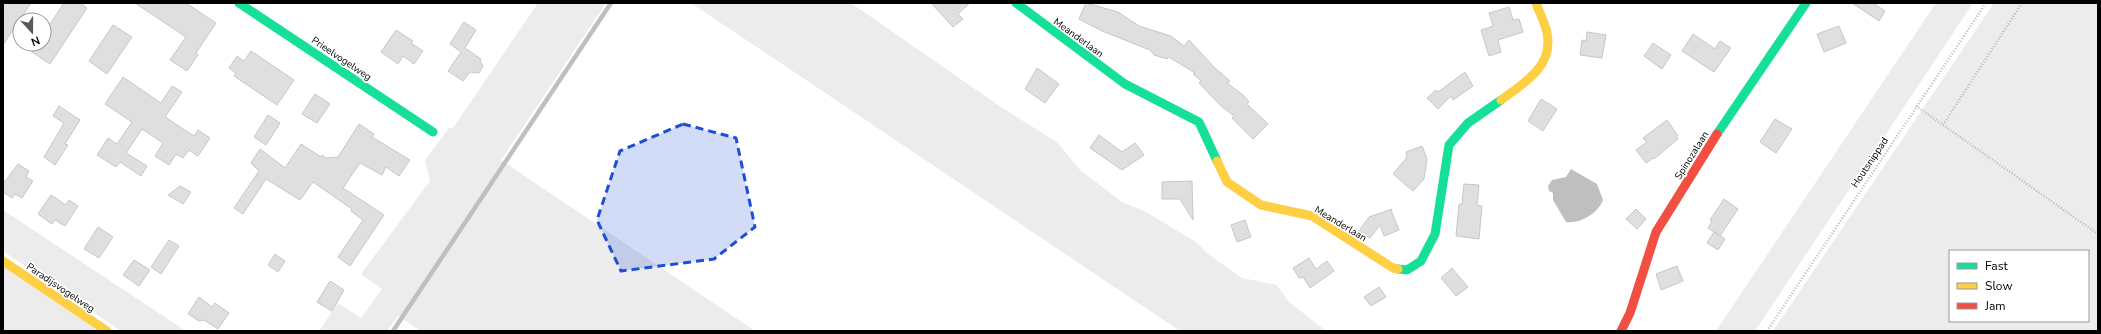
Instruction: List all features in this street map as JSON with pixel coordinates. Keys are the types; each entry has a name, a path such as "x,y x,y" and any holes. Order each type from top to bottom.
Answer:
{"street":[{"name":"Prieelvogelweg","path":"239,3 432,132"},
{"name":"Meanderlaan","path":"1016,3 1018,6 1125,84 1199,122 1227,182 1261,206 1312,216 1393,268 1407,270 1421,262 1435,234 1448,146 1468,123 1535,75 1547,54 1547,33 1536,3"},
{"name":"Spinozalaan","path":"1621,331 1630,314 1656,232 1711,142 1806,3"},
{"name":"Paradijsvogelweg","path":"3,261 107,331"}],"path":[{"name":"Houtsnippad","path":"1767,331 1986,3"},
{"path":"1943,125 2022,3"},
{"path":"1916,106 2098,234"}],"highlighted area":[{"path":"683,124 736,138 755,227 714,259 621,271 597,220 620,151"}],"shaded area":[{"path":"538,3 606,3 501,160 755,331 421,331 398,316 387,331 319,331 338,303 361,318 382,289 361,274 430,181 425,160 449,128 453,128"},
{"path":"691,3 851,3 998,105 1058,143 1080,170 1122,202 1146,212 1196,242 1208,254 1242,278 1277,285 1288,301 1326,331 1180,331"},
{"path":"1936,3 1973,3 1755,331 1716,331"},
{"path":"1994,3 2098,3 2098,331 1773,331"},
{"path":"1571,169 1597,184 1603,200 1601,205 1588,217 1577,221 1566,222 1553,200 1553,193 1549,191 1548,186 1552,180 1566,177"},
{"path":"3,210 186,331 121,331 3,251"},
{"path":"3,265 101,331 3,331"}],"building":[{"path":"3,3 31,3 25,12 12,12 12,32 3,45"},
{"path":"64,3 80,3 87,8 50,64 32,52 52,52 52,21"},
{"path":"135,3 186,3 216,23 196,53 198,55 187,71 170,60 186,37"},
{"path":"931,3 970,3 958,14 963,19 953,27"},
{"path":"1086,3 1118,12 1139,26 1171,36 1184,46 1189,40 1215,68 1230,81 1227,83 1243,95 1249,102 1247,104 1268,124 1253,139 1232,118 1234,116 1221,106 1199,83 1201,81 1193,74 1195,73 1169,57 1167,59 1154,55 1150,50 1102,31 1079,19"},
{"path":"1852,3 1873,3 1885,11 1879,21"},
{"path":"1509,7 1513,20 1519,19 1523,32 1498,40 1501,52 1489,56 1481,30 1493,26 1489,13"},
{"path":"464,22 476,30 465,48 481,59 480,61 483,66 479,73 470,72 463,81 448,71 461,52 450,44"},
{"path":"113,25 132,37 107,74 89,61"},
{"path":"1839,26 1846,43 1824,52 1817,34"},
{"path":"396,30 413,41 411,43 423,51 414,64 403,56 398,64 381,52"},
{"path":"1587,32 1606,35 1602,58 1580,55 1582,40 1586,41"},
{"path":"1693,34 1715,49 1720,41 1731,48 1714,72 1682,51"},
{"path":"1653,43 1671,55 1662,69 1644,56"},
{"path":"251,51 294,80 277,105 234,76 236,73 229,68 237,56 244,61"},
{"path":"1037,68 1059,84 1045,103 1025,89"},
{"path":"1465,72 1473,86 1453,100 1451,96 1438,109 1427,98 1436,90 1438,92"},
{"path":"123,77 161,103 172,86 182,92 165,117 194,136 198,130 210,138 198,156 189,150 183,158 176,154 169,165 155,156 163,143 142,129 126,153 147,166 141,176 120,162 116,167 97,155 108,138 117,144 132,122 105,104"},
{"path":"315,94 330,104 317,123 302,114"},
{"path":"1541,99 1557,109 1543,131 1528,121"},
{"path":"59,106 80,120 65,144 68,145 55,165 44,157 64,123 53,116"},
{"path":"268,115 280,123 266,145 254,137"},
{"path":"1775,119 1792,129 1776,153 1760,142"},
{"path":"1667,120 1678,136 1676,137 1678,139 1654,159 1653,158 1646,163 1636,150 1647,142 1643,138"},
{"path":"359,124 374,134 372,137 410,160 399,176 386,167 382,175 360,163 343,188 384,215 350,266 338,257 363,220 351,211 352,209 313,182 300,200 266,179 243,214 234,208 259,171 251,163 260,149 285,168 301,144 321,157 322,155 326,158 338,157"},
{"path":"1099,135 1122,152 1135,143 1144,155 1122,170 1090,148"},
{"path":"1422,146 1427,159 1424,179 1413,191 1393,174 1407,157 1406,152"},
{"path":"18,164 29,171 26,177 33,181 22,198 15,194 12,198 3,192 3,184"},
{"path":"1192,181 1193,220 1180,199 1162,199 1162,182"},
{"path":"1464,184 1479,185 1477,205 1482,206 1479,239 1456,236 1459,204 1462,204"},
{"path":"180,186 191,192 183,204 168,195"},
{"path":"51,195 66,205 69,200 78,206 65,226 55,220 52,224 38,214"},
{"path":"1724,199 1738,209 1720,236 1708,228 1712,221 1710,220"},
{"path":"1392,209 1391,210 1399,230 1384,236 1380,225 1370,238 1359,231 1369,217"},
{"path":"1636,209 1646,219 1637,229 1626,219"},
{"path":"1245,220 1251,237 1237,242 1231,225"},
{"path":"98,227 113,237 99,258 84,249"},
{"path":"1714,232 1725,239 1718,250 1707,243"},
{"path":"169,240 179,246 161,274 151,267"},
{"path":"275,254 285,261 278,272 268,265"},
{"path":"1309,258 1316,269 1327,261 1334,271 1310,288 1303,277 1299,278 1293,268"},
{"path":"134,260 150,270 139,286 123,275"},
{"path":"1677,266 1683,281 1661,290 1656,274"},
{"path":"1452,268 1468,287 1456,296 1441,278"},
{"path":"330,281 344,290 332,311 317,302"},
{"path":"1379,287 1386,297 1371,306 1364,297"},
{"path":"199,297 212,307 215,303 229,313 218,329 204,320 199,321 188,314"}],"waterway":[{"path":"393,331 611,3"}],"traffic: fast":[{"path":"239,3 433,132"},
{"path":"1016,3 1125,84 1199,122 1217,161"},
{"path":"1717,134 1806,3"},
{"path":"1398,269 1407,270 1421,261 1435,234 1449,145 1468,123 1501,100"}],"traffic: slow":[{"path":"1501,100 1528,80 1542,64 1546,55 1548,45 1547,33 1536,3"},
{"path":"1217,161 1227,182 1261,205 1312,216 1393,268 1398,269"},
{"path":"3,261 107,331"}],"traffic: jam":[{"path":"1621,331 1630,313 1656,232 1717,134"}]}
